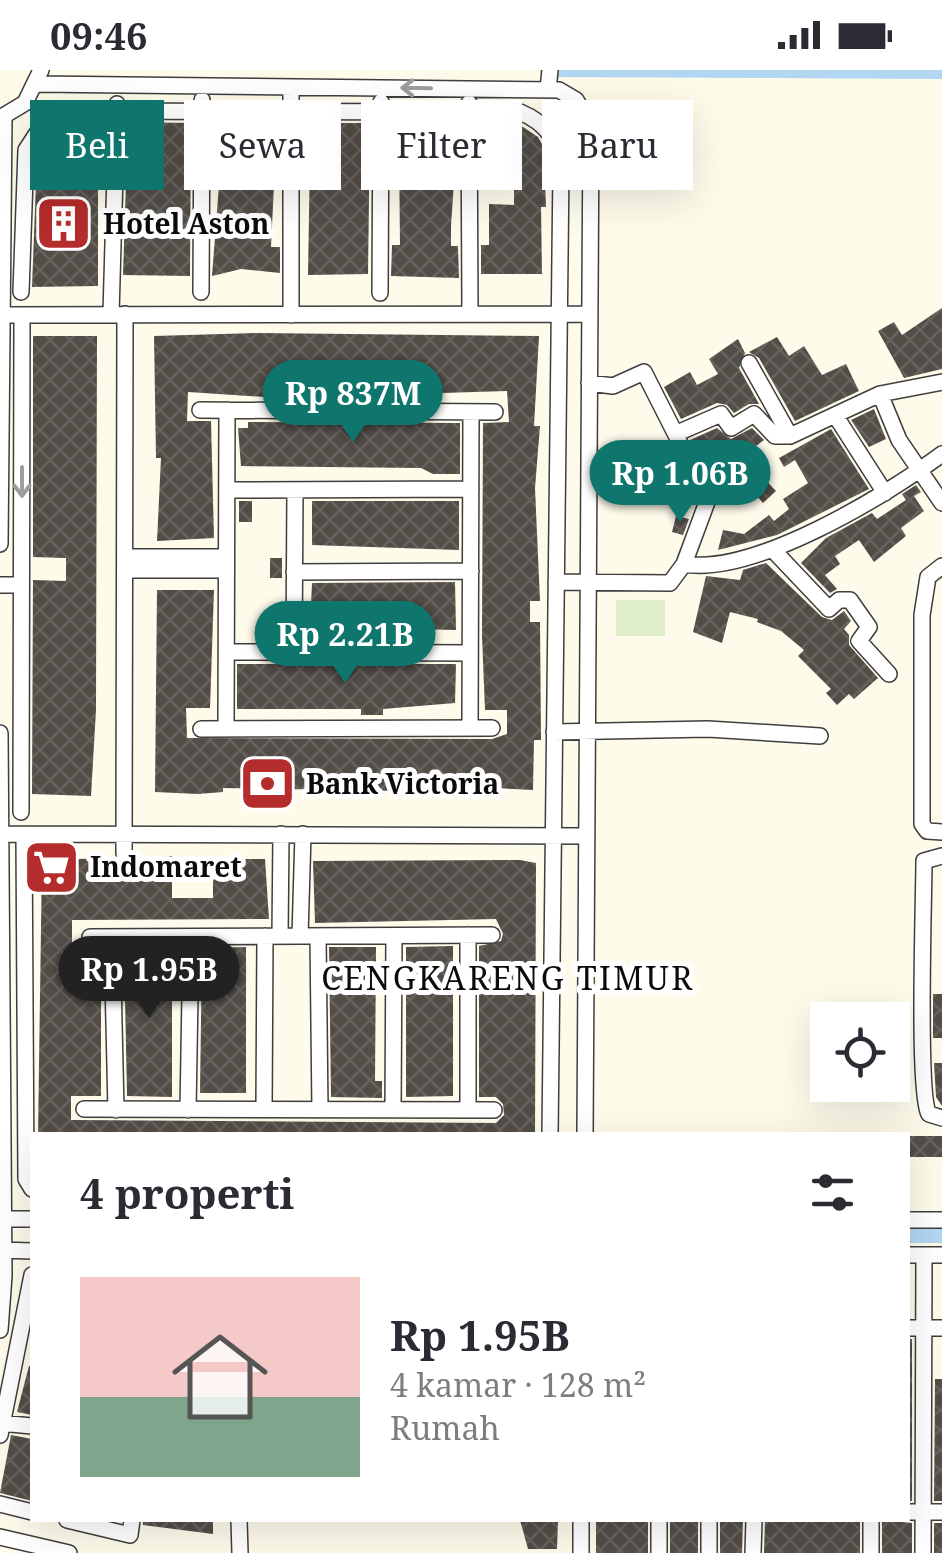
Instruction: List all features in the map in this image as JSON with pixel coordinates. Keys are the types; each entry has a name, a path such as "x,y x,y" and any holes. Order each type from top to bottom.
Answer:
{"street":[{"path":"0,544 2,118 25,104 39,77 116,85 469,89 549,79 576,100 591,126 585,1132"},
{"path":"116,85 117,100"},
{"path":"202,86 202,100"},
{"path":"291,87 292,100"},
{"path":"380,88 381,100"},
{"path":"469,89 469,100"},
{"path":"522,113 534,118 556,141 561,168 550,1132"},
{"path":"22,292 26,150 30,144"},
{"path":"118,190 126,563 124,854"},
{"path":"201,292 202,190"},
{"path":"291,315 292,190"},
{"path":"380,293 381,190"},
{"path":"469,190 470,314"},
{"path":"2,315 590,314"},
{"path":"21,812 22,315"},
{"path":"749,363 790,436"},
{"path":"556,582 670,583 684,564 707,502 644,372 614,386 589,383"},
{"path":"676,435 721,414 732,428 754,414 775,436 790,436 880,394 942,382"},
{"path":"880,394 899,440 942,502"},
{"path":"200,410 495,412"},
{"path":"226,728 227,410"},
{"path":"470,728 471,412"},
{"path":"835,415 885,493"},
{"path":"1,440 22,439"},
{"path":"684,564 719,568 746,554 774,551 885,493 942,454"},
{"path":"227,490 471,489"},
{"path":"294,652 295,490"},
{"path":"774,551 829,609 839,600 850,600 869,627 859,641 889,674"},
{"path":"126,563 226,563"},
{"path":"942,566 928,577 922,615 922,824 927,831 942,832"},
{"path":"294,572 471,572"},
{"path":"0,586 21,585"},
{"path":"226,652 470,652"},
{"path":"201,729 492,728"},
{"path":"554,732 708,729 820,736"},
{"path":"0,733 0,1330"},
{"path":"0,834 586,836"},
{"path":"24,834 26,1179 30,1186"},
{"path":"264,1110 272,936 282,834"},
{"path":"300,936 303,834"},
{"path":"936,1116 924,1104 924,861 942,856"},
{"path":"924,914 942,914"},
{"path":"1,915 25,915"},
{"path":"552,918 586,918"},
{"path":"468,935 468,1110"},
{"path":"90,937 492,935"},
{"path":"318,936 320,1110"},
{"path":"393,1110 394,936"},
{"path":"112,937 116,1110"},
{"path":"188,1110 191,937"},
{"path":"924,984 942,984"},
{"path":"2,1020 27,1020"},
{"path":"551,1026 585,1025"},
{"path":"924,1050 942,1050"},
{"path":"84,1110 494,1110"},
{"path":"3,1134 26,1135"},
{"path":"2,1219 30,1218"},
{"path":"910,1220 942,1220"},
{"path":"2,1250 30,1251"},
{"path":"923,1553 915,1512 916,1255 942,1254"},
{"path":"8,1421 30,1287"},
{"path":"916,1328 942,1328"},
{"path":"0,1504 30,1512"},
{"path":"915,1512 942,1512"},
{"path":"77,1522 130,1534 132,1522"},
{"path":"240,1522 240,1553"},
{"path":"581,1522 581,1553"},
{"path":"659,1522 659,1553"},
{"path":"709,1522 709,1553"},
{"path":"754,1522 754,1553"},
{"path":"871,1522 871,1553"},
{"path":"0,1537 69,1553"}],"green space":[{"path":"616,600 665,600 665,636 616,636"}],"building":[{"path":"164,123 184,123 184,190 191,190 190,276 123,275 126,190 164,190"},
{"path":"341,123 361,123 361,190 369,190 368,274 308,275 309,190 341,190"},
{"path":"522,126 542,144 546,207 541,207 542,274 481,274 481,245 489,245 489,204 514,205 514,190 522,190"},
{"path":"36,190 98,190 98,286 32,287"},
{"path":"219,190 274,190 271,247 280,247 280,273 241,269 212,276"},
{"path":"399,190 453,190 451,246 458,246 459,278 391,276 392,245 400,245"},
{"path":"942,308 942,369 904,378 878,331 894,322 902,335"},
{"path":"33,336 97,336 96,710 91,796 32,794 33,580 66,581 66,558 33,557"},
{"path":"154,336 539,336 534,426 540,426 535,488 540,601 530,601 530,622 540,622 541,740 534,740 533,790 474,787 474,792 458,791 458,787 422,786 422,790 403,791 223,788 223,792 198,794 155,792 157,590 214,590 210,708 186,708 187,738 492,739 507,734 507,710 485,710 482,636 483,423 509,422 507,391 280,398 188,392 187,421 211,421 214,538 157,541 161,458 156,458"},
{"path":"777,337 789,356 804,346 822,375 846,364 859,391 795,421 759,358 749,352"},
{"path":"738,339 745,353 739,368 759,404 749,404 734,413 727,405 717,403 681,419 664,387 690,372 697,385 718,374 709,359"},
{"path":"874,409 886,439 869,447 851,420"},
{"path":"248,422 460,423 460,474 433,474 421,468 241,466 238,428 248,428"},
{"path":"717,428 731,439 752,428 764,440 739,459 749,480 758,472 776,491 763,503 748,486 719,494 690,440"},
{"path":"831,429 869,489 777,535 718,550 723,530 744,534 769,515 774,521 789,509 783,499 808,483 795,460 784,467 779,458"},
{"path":"916,485 921,492 914,496 924,511 901,528 906,536 874,562 859,540 835,556 840,564 825,575 837,589 830,593 801,563 826,538 872,513 877,519 906,500 902,494"},
{"path":"239,501 252,501 252,522 239,522"},
{"path":"312,501 459,501 459,550 312,545"},
{"path":"676,516 689,519 683,535 672,532"},
{"path":"270,558 282,558 282,578 270,578"},
{"path":"766,563 822,617 832,620 844,611 851,621 844,629 849,645 878,678 854,699 849,694 837,705 826,693 831,689 798,656 804,650 781,631 757,622 758,619 730,612 722,643 693,632 706,576 740,580 743,570"},
{"path":"455,582 456,630 310,627 312,583"},
{"path":"237,664 456,664 455,703 383,709 383,715 361,715 361,709 237,709"},
{"path":"172,856 172,898 213,898 213,859 265,859 269,919 72,920 72,944 101,948 101,1096 71,1096 71,1120 496,1123 504,1115 503,1104 496,1097 479,1097 479,946 501,941 503,934 496,919 315,923 313,861 520,860 536,863 535,1132 38,1132 42,860 114,858 125,865 134,858"},
{"path":"453,946 453,1096 406,1097 406,947"},
{"path":"246,947 246,1093 200,1093 202,948"},
{"path":"329,947 376,947 375,1081 382,1081 382,1098 331,1097"},
{"path":"124,948 172,948 172,1097 127,1096"},
{"path":"933,994 942,994 942,1038 933,1038"},
{"path":"934,1063 942,1063 942,1106 936,1097"},
{"path":"910,1136 942,1136 942,1157 910,1157"},
{"path":"910,1339 912,1339 910,1501"},
{"path":"29,1366 30,1366 30,1415 17,1412"},
{"path":"935,1379 942,1379 942,1501 934,1501"},
{"path":"11,1435 30,1439 30,1500 0,1493"},
{"path":"213,1522 213,1534 143,1525"},
{"path":"521,1522 558,1522 557,1549 528,1549"},
{"path":"596,1522 648,1522 648,1553 596,1553"},
{"path":"670,1522 698,1522 698,1553 670,1553"},
{"path":"720,1522 743,1522 742,1553 720,1553"},
{"path":"765,1522 860,1522 860,1553 764,1553"},
{"path":"882,1522 912,1523 912,1553 882,1553"},
{"path":"934,1523 942,1523 942,1553 934,1553"}],"waterway":[{"path":"547,70 942,72"},
{"path":"910,1236 942,1236"}],"place":[{"name":"Hotel Aston","path":"64,224"},
{"name":"Bank Victoria","path":"267,784"},
{"name":"Indomaret","path":"51,867"}],"district":[{"name":"CENGKARENG TIMUR","path":"508,979"}]}
